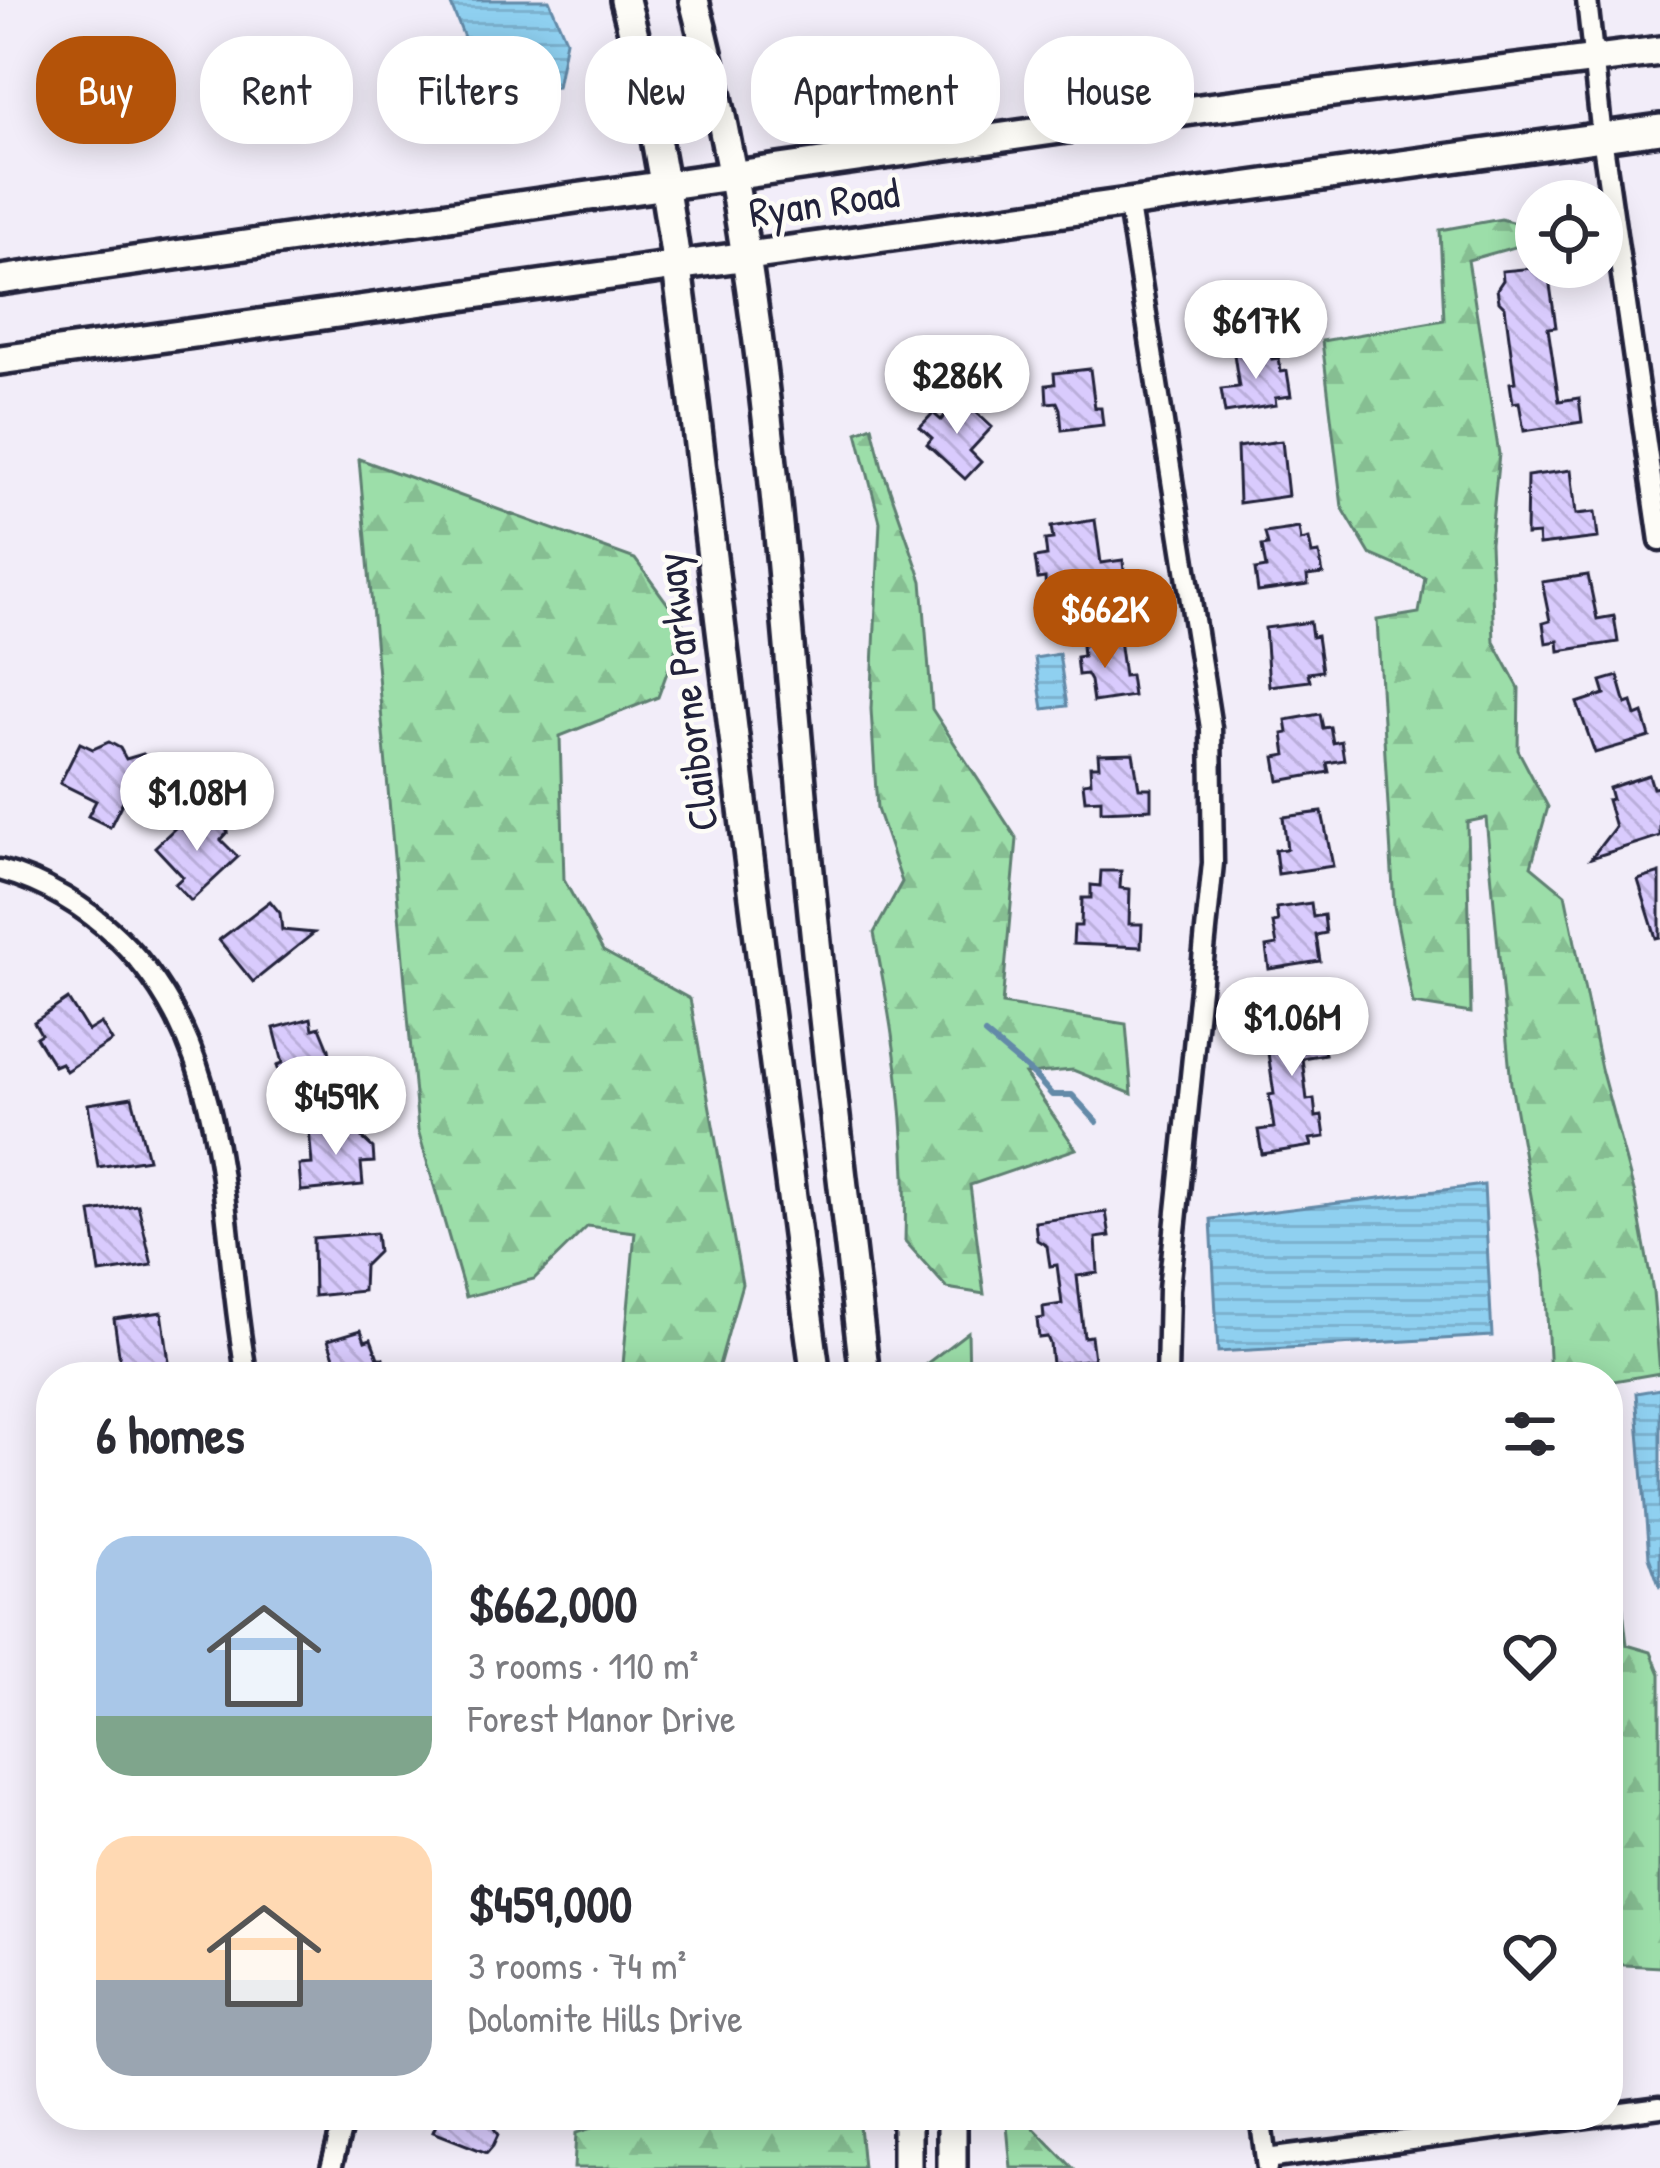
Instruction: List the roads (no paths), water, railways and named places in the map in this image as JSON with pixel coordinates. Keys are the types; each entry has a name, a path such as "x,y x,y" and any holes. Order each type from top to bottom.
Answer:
{"main road":[{"name":"Claiborne Parkway","path":"625,0 648,86 664,186 814,1362"},
{"path":"694,0 745,256 863,1362"},
{"name":"Ryan Road","path":"0,280 1207,108 1660,51"},
{"name":"Ryan Road","path":"0,360 1660,129"},
{"path":"907,2130 907,2168"},
{"path":"952,2130 952,2168"}],"street":[{"path":"1587,0 1660,541"},
{"path":"1128,200 1211,728 1215,796 1213,863 1169,1289 1167,1362"},
{"path":"0,870 44,887 107,928 149,972 183,1024 209,1099 245,1362"},
{"path":"1623,2113 1660,2108"},
{"path":"332,2168 341,2130"},
{"path":"1262,2130 1267,2164 1502,2130"}],"water":[{"path":"449,0 549,0 566,40 561,66 561,36 463,36"},
{"path":"1059,654 1067,706 1043,709 1035,658"},
{"path":"1484,1185 1492,1336 1218,1352 1211,1219"},
{"path":"1660,1389 1660,1588 1649,1557 1636,1393"}],"waterway":[{"path":"985,1034 1052,1095 1072,1095 1097,1122"}]}
